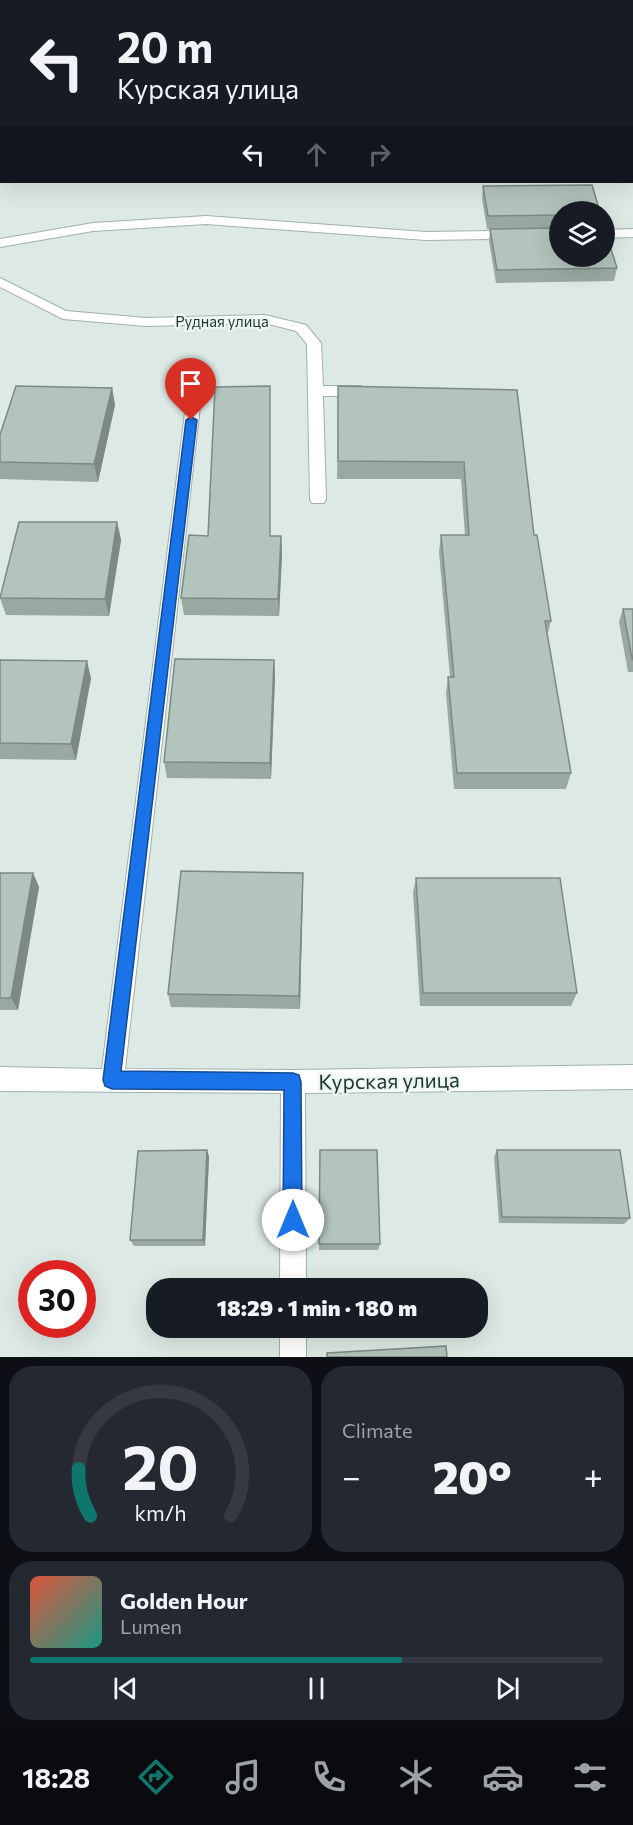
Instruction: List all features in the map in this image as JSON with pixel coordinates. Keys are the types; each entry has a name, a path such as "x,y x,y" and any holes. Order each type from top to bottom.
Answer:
{"street":[{"path":"0,243 93,227 206,220 426,236 549,234"},
{"path":"615,234 633,233"},
{"name":"Рудная улица","path":"0,282 63,315 146,322 265,319 301,328 314,343 318,499"},
{"path":"316,391 375,391"},
{"path":"112,1080 194,397"},
{"name":"Курская улица","path":"0,1079 293,1082 633,1077"},
{"path":"293,1082 293,1278"},
{"path":"293,1338 293,1357"}],"building":[{"path":"592,185 597,201 549,201 549,215 488,216 483,186"},
{"path":"549,228 549,267 615,267 615,262 617,268 497,270 490,229"},
{"path":"16,386 112,388 94,464 0,462 0,435"},
{"path":"270,386 270,536 281,536 278,599 181,598 189,535 208,536 215,387"},
{"path":"338,386 517,390 534,535 537,535 551,621 545,621 571,773 457,773 448,677 454,677 441,535 469,535 464,462 338,461"},
{"path":"19,522 117,522 105,599 0,598"},
{"path":"623,609 633,609 633,660 632,659"},
{"path":"175,659 274,660 270,763 164,762"},
{"path":"0,660 87,661 71,744 0,743"},
{"path":"181,871 303,873 299,996 168,994"},
{"path":"0,873 33,873 11,998 0,998"},
{"path":"416,878 560,878 577,993 423,993"},
{"path":"207,1150 203,1240 130,1240 138,1151"},
{"path":"320,1150 377,1150 380,1244 319,1244"},
{"path":"497,1150 620,1150 630,1218 502,1217"},
{"path":"446,1346 447,1357 327,1357 327,1353"}],"route":[{"path":"191,420 112,1080 293,1082 293,1220"}]}
